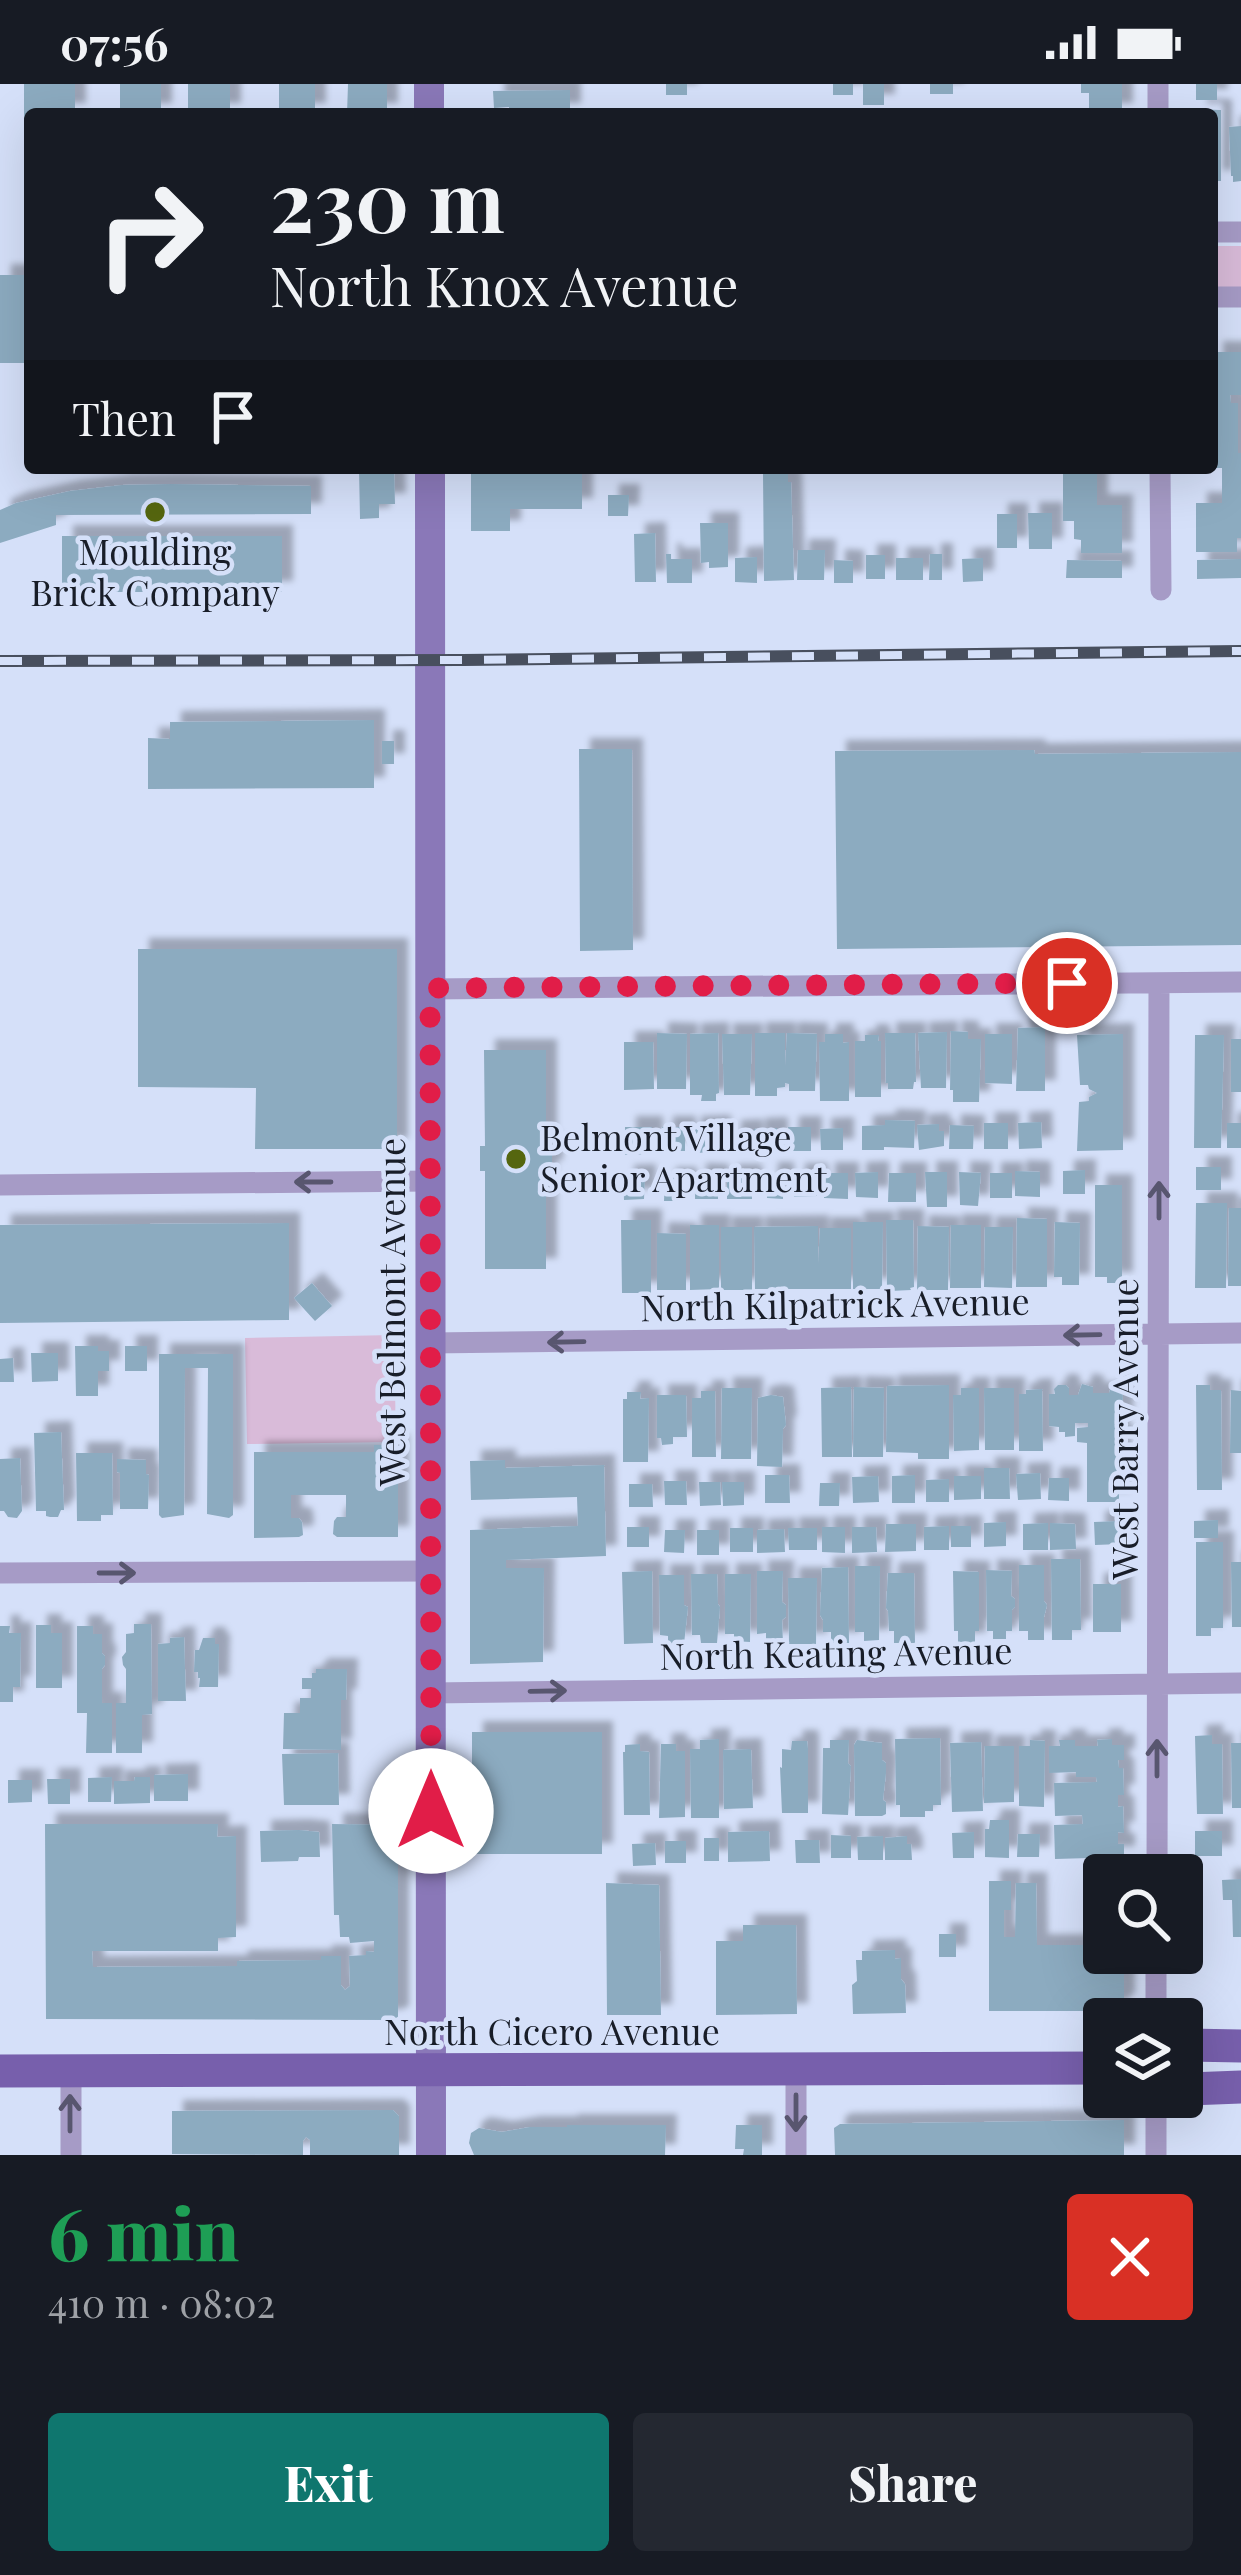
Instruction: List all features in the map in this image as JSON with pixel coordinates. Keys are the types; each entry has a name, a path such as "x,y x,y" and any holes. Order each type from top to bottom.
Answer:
{"main road":[{"name":"West Belmont Avenue","path":"430,474 431,2155"},
{"path":"1203,2045 1241,2046"},
{"name":"North Cicero Avenue","path":"0,2071 1083,2068"},
{"path":"1203,2088 1241,2087"}],"street":[{"path":"1160,474 1161,590"},
{"path":"430,988 1241,982"},
{"name":"West Barry Avenue","path":"1156,1854 1159,983"},
{"path":"0,1185 430,1181"},
{"name":"North Kilpatrick Avenue","path":"431,1343 1241,1333"},
{"path":"0,1574 431,1571"},
{"name":"North Keating Avenue","path":"431,1693 1241,1682"},
{"path":"70,2071 70,2155"},
{"path":"796,2071 796,2155"},
{"path":"1156,2118 1156,2155"}],"shaded area":[{"path":"1218,246 1241,246 1241,287 1218,287"},
{"path":"394,1335 396,1442 247,1444 245,1338"}],"building":[{"path":"24,84 75,84 75,108 24,108"},
{"path":"120,84 161,84 161,108 120,108"},
{"path":"188,84 230,84 230,108 188,108"},
{"path":"279,84 315,84 315,108 279,108"},
{"path":"348,84 387,84 387,108 347,108"},
{"path":"666,84 687,84 687,95 666,95"},
{"path":"833,84 853,84 853,95 833,95"},
{"path":"863,84 884,84 884,105 863,105"},
{"path":"930,84 953,84 953,94 930,94"},
{"path":"1081,84 1122,84 1122,108 1089,108 1089,93 1081,93"},
{"path":"1196,84 1217,84 1217,100 1196,100"},
{"path":"570,90 570,108 494,108 493,91"},
{"path":"1218,110 1221,110 1218,181"},
{"path":"1241,126 1241,181 1233,182 1229,127"},
{"path":"0,275 24,275 24,363 0,363"},
{"path":"1218,352 1241,352 1241,395 1230,395 1231,403 1238,403 1241,538 1237,538 1237,552 1196,552 1196,503 1222,503 1222,468 1218,468"},
{"path":"359,474 394,474 395,504 379,504 379,518 360,519"},
{"path":"471,474 582,474 582,509 510,509 510,531 471,531"},
{"path":"763,474 788,474 794,580 764,581"},
{"path":"1063,474 1097,474 1097,505 1122,505 1122,553 1081,553 1081,540 1074,539 1074,521 1063,521"},
{"name":"Moulding Brick Company","path":"171,484 311,486 311,514 56,515 56,525 0,543 0,510 16,503 70,491"},
{"path":"608,495 629,495 628,516 608,516"},
{"path":"1028,513 1052,513 1052,549 1029,549"},
{"path":"997,514 1017,514 1017,548 997,548"},
{"path":"700,523 728,523 728,567 709,568 709,562 701,563"},
{"path":"655,533 656,582 635,582 634,534"},
{"path":"62,536 282,536 282,592 62,592"},
{"path":"798,550 825,550 824,580 797,580"},
{"path":"666,554 671,559 692,559 692,583 667,583"},
{"path":"930,554 942,554 942,580 929,580"},
{"path":"866,555 885,555 885,579 866,579"},
{"path":"757,557 757,583 735,582 735,558"},
{"path":"896,558 923,558 923,580 896,580"},
{"path":"983,558 983,581 963,582 962,559"},
{"path":"1241,559 1241,578 1197,579 1197,560"},
{"path":"834,560 853,561 853,583 834,583"},
{"path":"1067,560 1122,561 1122,578 1066,578"},
{"path":"374,720 374,788 148,789 148,738 170,739 170,722"},
{"path":"382,741 394,741 394,764 382,764"},
{"path":"579,749 632,749 633,950 580,951"},
{"path":"1034,750 1035,754 1241,752 1241,945 837,949 835,751"},
{"path":"138,949 397,949 397,1149 255,1149 256,1088 138,1087"},
{"path":"1045,1027 1045,1091 1016,1091 1018,1028"},
{"path":"951,1031 981,1039 979,1102 953,1102"},
{"path":"947,1032 946,1088 921,1088 918,1033"},
{"path":"657,1033 687,1034 686,1089 657,1089"},
{"path":"718,1033 719,1093 716,1101 701,1101 702,1095 690,1095 690,1034"},
{"path":"755,1033 785,1033 785,1066 787,1033 817,1034 815,1091 789,1091 785,1083 777,1088 777,1096 755,1096"},
{"path":"885,1033 915,1033 913,1089 888,1089"},
{"path":"722,1034 752,1034 750,1095 724,1095"},
{"path":"825,1034 843,1034 843,1043 849,1042 849,1101 820,1101 819,1042 825,1042"},
{"path":"985,1034 1012,1034 1012,1084 985,1083"},
{"path":"1123,1034 1123,1150 1077,1151 1079,1102 1097,1093 1080,1085 1077,1035"},
{"path":"865,1035 879,1035 881,1041 881,1097 855,1097 855,1041 865,1041"},
{"path":"1195,1035 1224,1035 1221,1148 1194,1148"},
{"path":"1231,1039 1241,1039 1241,1092 1231,1092"},
{"path":"624,1042 653,1042 654,1089 624,1090"},
{"name":"Belmont Village Senior Apartment","path":"484,1050 546,1050 546,1144 552,1144 552,1171 546,1171 546,1269 485,1269 485,1171 480,1171 480,1146 485,1146"},
{"path":"885,1120 915,1121 914,1148 862,1150 862,1126 885,1125"},
{"path":"1041,1122 1042,1148 1019,1149 1018,1123"},
{"path":"984,1123 1008,1123 1008,1149 984,1149"},
{"path":"1227,1123 1241,1123 1241,1148 1227,1148"},
{"path":"939,1124 944,1146 919,1150 917,1125"},
{"path":"950,1125 974,1126 973,1149 949,1149"},
{"path":"720,1126 721,1152 691,1153 690,1127"},
{"path":"625,1127 652,1127 652,1154 625,1155"},
{"path":"662,1127 685,1127 685,1151 661,1151"},
{"path":"788,1127 811,1127 811,1151 787,1151"},
{"path":"777,1128 777,1152 754,1152 754,1129"},
{"path":"843,1128 843,1150 821,1150 820,1129"},
{"path":"752,1130 752,1151 730,1152 730,1131"},
{"path":"1196,1167 1221,1167 1221,1190 1196,1190"},
{"path":"1085,1170 1085,1194 1063,1194 1063,1171"},
{"path":"1015,1171 1040,1172 1040,1197 1015,1196"},
{"path":"878,1172 878,1198 856,1197 855,1173"},
{"path":"925,1172 947,1172 947,1207 927,1207"},
{"path":"959,1172 981,1173 978,1206 960,1205"},
{"path":"767,1173 783,1173 783,1199 767,1198"},
{"path":"824,1173 848,1173 848,1199 824,1198"},
{"path":"889,1173 916,1173 916,1202 888,1202"},
{"path":"990,1173 1012,1173 1012,1198 990,1198"},
{"path":"695,1174 718,1175 718,1199 695,1199"},
{"path":"794,1174 817,1174 817,1196 794,1197"},
{"path":"645,1175 644,1199 624,1200 623,1176"},
{"path":"727,1175 751,1175 752,1199 727,1199"},
{"path":"665,1178 686,1178 686,1201 664,1201"},
{"path":"1095,1185 1122,1185 1122,1283 1095,1277"},
{"path":"1196,1203 1227,1203 1226,1288 1195,1288"},
{"path":"1229,1208 1241,1208 1241,1286 1228,1286"},
{"path":"1017,1218 1047,1219 1047,1287 1016,1287"},
{"path":"621,1220 651,1220 651,1293 622,1293"},
{"path":"886,1220 913,1220 911,1290 887,1288"},
{"path":"853,1222 883,1222 882,1289 853,1289"},
{"path":"1055,1222 1080,1223 1079,1285 1062,1285 1062,1277 1054,1277"},
{"path":"289,1223 289,1320 0,1323 0,1225"},
{"path":"690,1225 719,1225 719,1289 690,1290"},
{"path":"951,1225 981,1225 981,1288 950,1288"},
{"path":"818,1226 818,1264 820,1228 851,1228 851,1289 755,1289 754,1227"},
{"path":"918,1226 949,1227 948,1290 917,1290"},
{"path":"721,1227 752,1227 752,1290 721,1290"},
{"path":"985,1227 1013,1227 1012,1288 984,1287"},
{"path":"657,1233 686,1234 686,1290 657,1290"},
{"path":"312,1283 332,1306 315,1321 294,1298"},
{"path":"75,1346 109,1351 109,1371 98,1371 98,1396 76,1396"},
{"path":"125,1346 147,1346 147,1371 125,1371"},
{"path":"31,1353 58,1353 58,1381 32,1382"},
{"path":"159,1354 233,1354 233,1515 229,1518 207,1514 208,1368 185,1368 184,1515 159,1515"},
{"path":"13,1358 14,1382 0,1382 0,1359"},
{"path":"1082,1384 1093,1387 1093,1393 1109,1393 1112,1384 1123,1387 1122,1425 1117,1425 1123,1437 1119,1482 1124,1491 1119,1502 1087,1502 1087,1443 1077,1442 1077,1428 1088,1427 1088,1423 1075,1423 1075,1436 1065,1437 1059,1427 1049,1426 1049,1394 1055,1394 1058,1385 1066,1385 1069,1395 1078,1395"},
{"path":"949,1385 949,1459 886,1452 887,1386"},
{"path":"1196,1385 1221,1390 1222,1490 1197,1490"},
{"path":"851,1387 852,1457 822,1457 821,1388"},
{"path":"854,1387 884,1388 883,1457 853,1457"},
{"path":"722,1388 752,1388 751,1459 721,1459"},
{"path":"961,1388 979,1388 979,1450 954,1451 953,1395 961,1395"},
{"path":"984,1388 1014,1388 1014,1450 985,1450"},
{"path":"1042,1389 1043,1451 1019,1451 1019,1394"},
{"path":"1231,1390 1241,1391 1241,1453 1230,1453"},
{"path":"701,1391 715,1391 716,1457 692,1457 692,1398 701,1398"},
{"path":"627,1392 641,1392 640,1399 649,1398 648,1462 623,1462"},
{"path":"657,1395 686,1395 687,1437 673,1437 673,1444 662,1445 657,1438"},
{"path":"783,1397 782,1467 757,1466 758,1398"},
{"path":"61,1432 64,1510 50,1517 46,1511 36,1511 34,1433"},
{"path":"374,1445 398,1445 398,1537 337,1537 334,1521 346,1517 346,1495 291,1495 291,1518 302,1522 303,1535 254,1538 254,1452 374,1452"},
{"path":"76,1453 112,1453 113,1515 101,1515 101,1521 77,1521"},
{"path":"20,1458 22,1511 17,1518 8,1517 0,1511 0,1459"},
{"path":"117,1459 146,1460 148,1509 120,1509"},
{"path":"505,1460 505,1468 604,1465 606,1556 506,1560 506,1568 544,1568 543,1662 470,1664 470,1530 578,1526 577,1497 471,1500 470,1461"},
{"path":"984,1468 1009,1468 1010,1499 984,1499"},
{"path":"1040,1473 1041,1499 1018,1500 1016,1474"},
{"path":"765,1475 789,1475 790,1503 765,1503"},
{"path":"915,1475 915,1503 892,1503 892,1476"},
{"path":"878,1476 879,1502 853,1503 852,1477"},
{"path":"954,1476 981,1476 981,1499 954,1500"},
{"path":"1049,1478 1069,1478 1069,1501 1048,1500"},
{"path":"949,1479 949,1502 926,1502 926,1480"},
{"path":"664,1481 686,1481 687,1505 665,1505"},
{"path":"699,1482 720,1482 721,1505 700,1506"},
{"path":"722,1482 744,1482 744,1505 723,1506"},
{"path":"820,1483 840,1483 839,1506 819,1506"},
{"path":"629,1484 652,1484 653,1507 629,1507"},
{"path":"1218,1520 1218,1538 1194,1538 1194,1521"},
{"path":"1120,1521 1121,1544 1095,1545 1094,1522"},
{"path":"1006,1522 1006,1546 984,1547 984,1523"},
{"path":"1048,1523 1048,1550 1023,1550 1023,1524"},
{"path":"1050,1523 1075,1524 1076,1549 1050,1550"},
{"path":"886,1524 916,1524 916,1551 885,1552"},
{"path":"949,1526 949,1550 924,1550 924,1527"},
{"path":"951,1526 971,1526 971,1547 951,1547"},
{"path":"627,1527 649,1527 649,1547 627,1547"},
{"path":"822,1527 845,1527 845,1553 822,1552"},
{"path":"852,1527 876,1527 877,1552 852,1553"},
{"path":"730,1528 753,1528 753,1552 730,1552"},
{"path":"788,1528 817,1528 817,1550 789,1550"},
{"path":"784,1529 785,1552 757,1553 757,1530"},
{"path":"665,1530 685,1530 684,1553 664,1552"},
{"path":"697,1530 719,1530 719,1555 697,1555"},
{"path":"1196,1542 1223,1542 1223,1628 1211,1628 1211,1636 1196,1636"},
{"path":"1051,1559 1080,1559 1081,1630 1072,1630 1072,1640 1052,1640"},
{"path":"1231,1562 1241,1562 1241,1627 1232,1627"},
{"path":"1019,1565 1044,1565 1044,1640 1028,1640 1028,1631 1019,1631"},
{"path":"855,1566 880,1566 879,1640 864,1641 864,1632 855,1632"},
{"path":"848,1567 849,1643 831,1643 831,1632 823,1632 820,1615 822,1568"},
{"path":"986,1570 1012,1571 1015,1607 1012,1631 1006,1631 1006,1639 993,1639 993,1631 987,1631"},
{"path":"652,1571 653,1643 624,1644 622,1572"},
{"path":"757,1571 783,1571 783,1643 766,1643 766,1633 757,1634"},
{"path":"953,1571 979,1572 975,1643 958,1644 958,1631 954,1631"},
{"path":"888,1573 914,1573 915,1643 894,1643 894,1631 889,1631"},
{"path":"691,1574 717,1574 717,1643 701,1643 700,1635 692,1635"},
{"path":"725,1574 751,1574 750,1642 734,1641 734,1634 725,1634"},
{"path":"659,1575 684,1575 684,1605 688,1607 684,1644 668,1644 668,1636 660,1635"},
{"path":"788,1578 817,1578 816,1644 789,1644"},
{"path":"1093,1584 1121,1584 1121,1632 1093,1632"},
{"path":"134,1624 151,1624 152,1714 142,1715 142,1753 116,1753 116,1703 126,1703 122,1657 126,1634 134,1633"},
{"path":"36,1625 51,1625 51,1633 62,1633 62,1688 36,1688"},
{"path":"0,1626 10,1626 9,1633 21,1633 20,1687 13,1687 13,1702 0,1702"},
{"path":"77,1626 93,1626 93,1634 102,1634 102,1703 112,1703 112,1753 86,1753 87,1713 77,1713"},
{"path":"184,1637 186,1701 158,1701 158,1644"},
{"path":"203,1638 215,1638 219,1644 218,1687 199,1687 198,1672 194,1672 195,1650"},
{"path":"316,1669 347,1669 346,1700 341,1700 341,1750 283,1749 284,1713 300,1713 300,1698 311,1698 311,1689 302,1689 302,1678 312,1678"},
{"path":"472,1732 602,1732 602,1854 472,1854"},
{"path":"1212,1735 1212,1744 1222,1744 1223,1814 1197,1814 1195,1736"},
{"path":"940,1738 941,1805 925,1811 925,1817 900,1817 895,1739"},
{"path":"719,1739 719,1818 691,1818 690,1749 700,1749 700,1740"},
{"path":"1112,1739 1112,1745 1124,1745 1124,1760 1118,1760 1124,1795 1118,1795 1118,1807 1123,1806 1124,1833 1118,1832 1118,1844 1124,1844 1124,1854 1055,1859 1054,1825 1083,1824 1082,1815 1055,1816 1054,1783 1097,1782 1096,1777 1076,1777 1076,1772 1049,1773 1049,1746 1075,1740 1075,1746 1098,1746 1097,1740"},
{"path":"830,1740 849,1740 848,1815 822,1814 823,1748 830,1748"},
{"path":"857,1740 882,1743 886,1814 882,1816 855,1816"},
{"path":"1030,1740 1045,1741 1044,1807 1019,1806 1019,1746 1030,1746"},
{"path":"792,1741 807,1741 808,1813 782,1813 782,1749 791,1750"},
{"path":"981,1742 983,1811 952,1812 950,1743"},
{"path":"1231,1743 1241,1743 1241,1808 1232,1808"},
{"path":"640,1744 640,1751 649,1752 650,1815 624,1815 623,1752 625,1745"},
{"path":"661,1744 676,1744 676,1751 685,1751 685,1817 659,1818"},
{"path":"985,1746 1014,1746 1014,1802 984,1803"},
{"path":"751,1749 753,1808 724,1809 723,1750"},
{"path":"338,1753 339,1805 284,1805 282,1754"},
{"path":"188,1774 188,1801 154,1801 154,1775"},
{"path":"112,1777 111,1802 88,1802 88,1778"},
{"path":"135,1777 150,1777 150,1803 114,1804 114,1781 134,1781"},
{"path":"47,1779 70,1779 70,1804 48,1804"},
{"path":"8,1780 32,1780 32,1802 8,1803"},
{"path":"990,1820 1009,1820 1009,1858 985,1857 985,1829"},
{"path":"45,1824 218,1824 217,1837 236,1836 236,1937 218,1938 218,1951 92,1951 93,1967 237,1966 237,1961 341,1956 345,1990 350,1986 349,1956 374,1952 374,1941 350,1943 349,1937 340,1937 339,1915 334,1915 332,1824 398,1825 398,2017 46,2019"},
{"path":"260,1831 319,1832 320,1857 261,1862"},
{"path":"769,1831 770,1861 728,1862 728,1832"},
{"path":"1195,1831 1222,1831 1222,1856 1195,1854"},
{"path":"974,1832 974,1858 953,1858 952,1833"},
{"path":"1018,1834 1040,1834 1039,1857 1017,1857"},
{"path":"831,1835 851,1836 851,1858 831,1858"},
{"path":"883,1836 883,1860 858,1860 857,1837"},
{"path":"907,1836 912,1860 885,1860 885,1838"},
{"path":"704,1838 719,1838 719,1861 704,1861"},
{"path":"795,1840 819,1840 820,1863 796,1863"},
{"path":"665,1841 686,1841 686,1863 665,1863"},
{"path":"655,1843 656,1865 633,1866 632,1844"},
{"path":"1241,1879 1241,1937 1233,1937 1232,1900 1223,1900 1222,1880"},
{"path":"989,1881 1011,1881 1004,1937 1015,1937 1016,1883 1036,1883 1037,1945 1083,1945 1083,1974 1124,1974 1124,1998 1083,1998 1083,2011 989,2011"},
{"path":"606,1883 659,1885 661,2015 607,2015"},
{"path":"743,1925 796,1925 797,2014 716,2015 716,1941 743,1941"},
{"path":"939,1934 956,1934 956,1957 939,1957"},
{"path":"895,1950 895,1959 901,1958 906,2013 853,2014 856,1960 862,1960 862,1951"},
{"path":"393,2110 399,2116 399,2155 310,2155 306,2137 303,2155 172,2154 172,2111"},
{"path":"1124,2120 1124,2155 835,2155 834,2128 840,2124"},
{"path":"567,2125 666,2125 665,2155 474,2155 469,2143 471,2133 479,2128 502,2132"},
{"path":"736,2125 762,2125 762,2155 743,2155 744,2149 735,2149"}],"railway":[{"path":"0,661 1241,651"}],"place":[{"name":"Moulding Brick Company","path":"155,512"},
{"name":"Belmont Village Senior Apartment","path":"516,1159"}],"route":[{"path":"431,1811 430,988 1067,983"}]}
